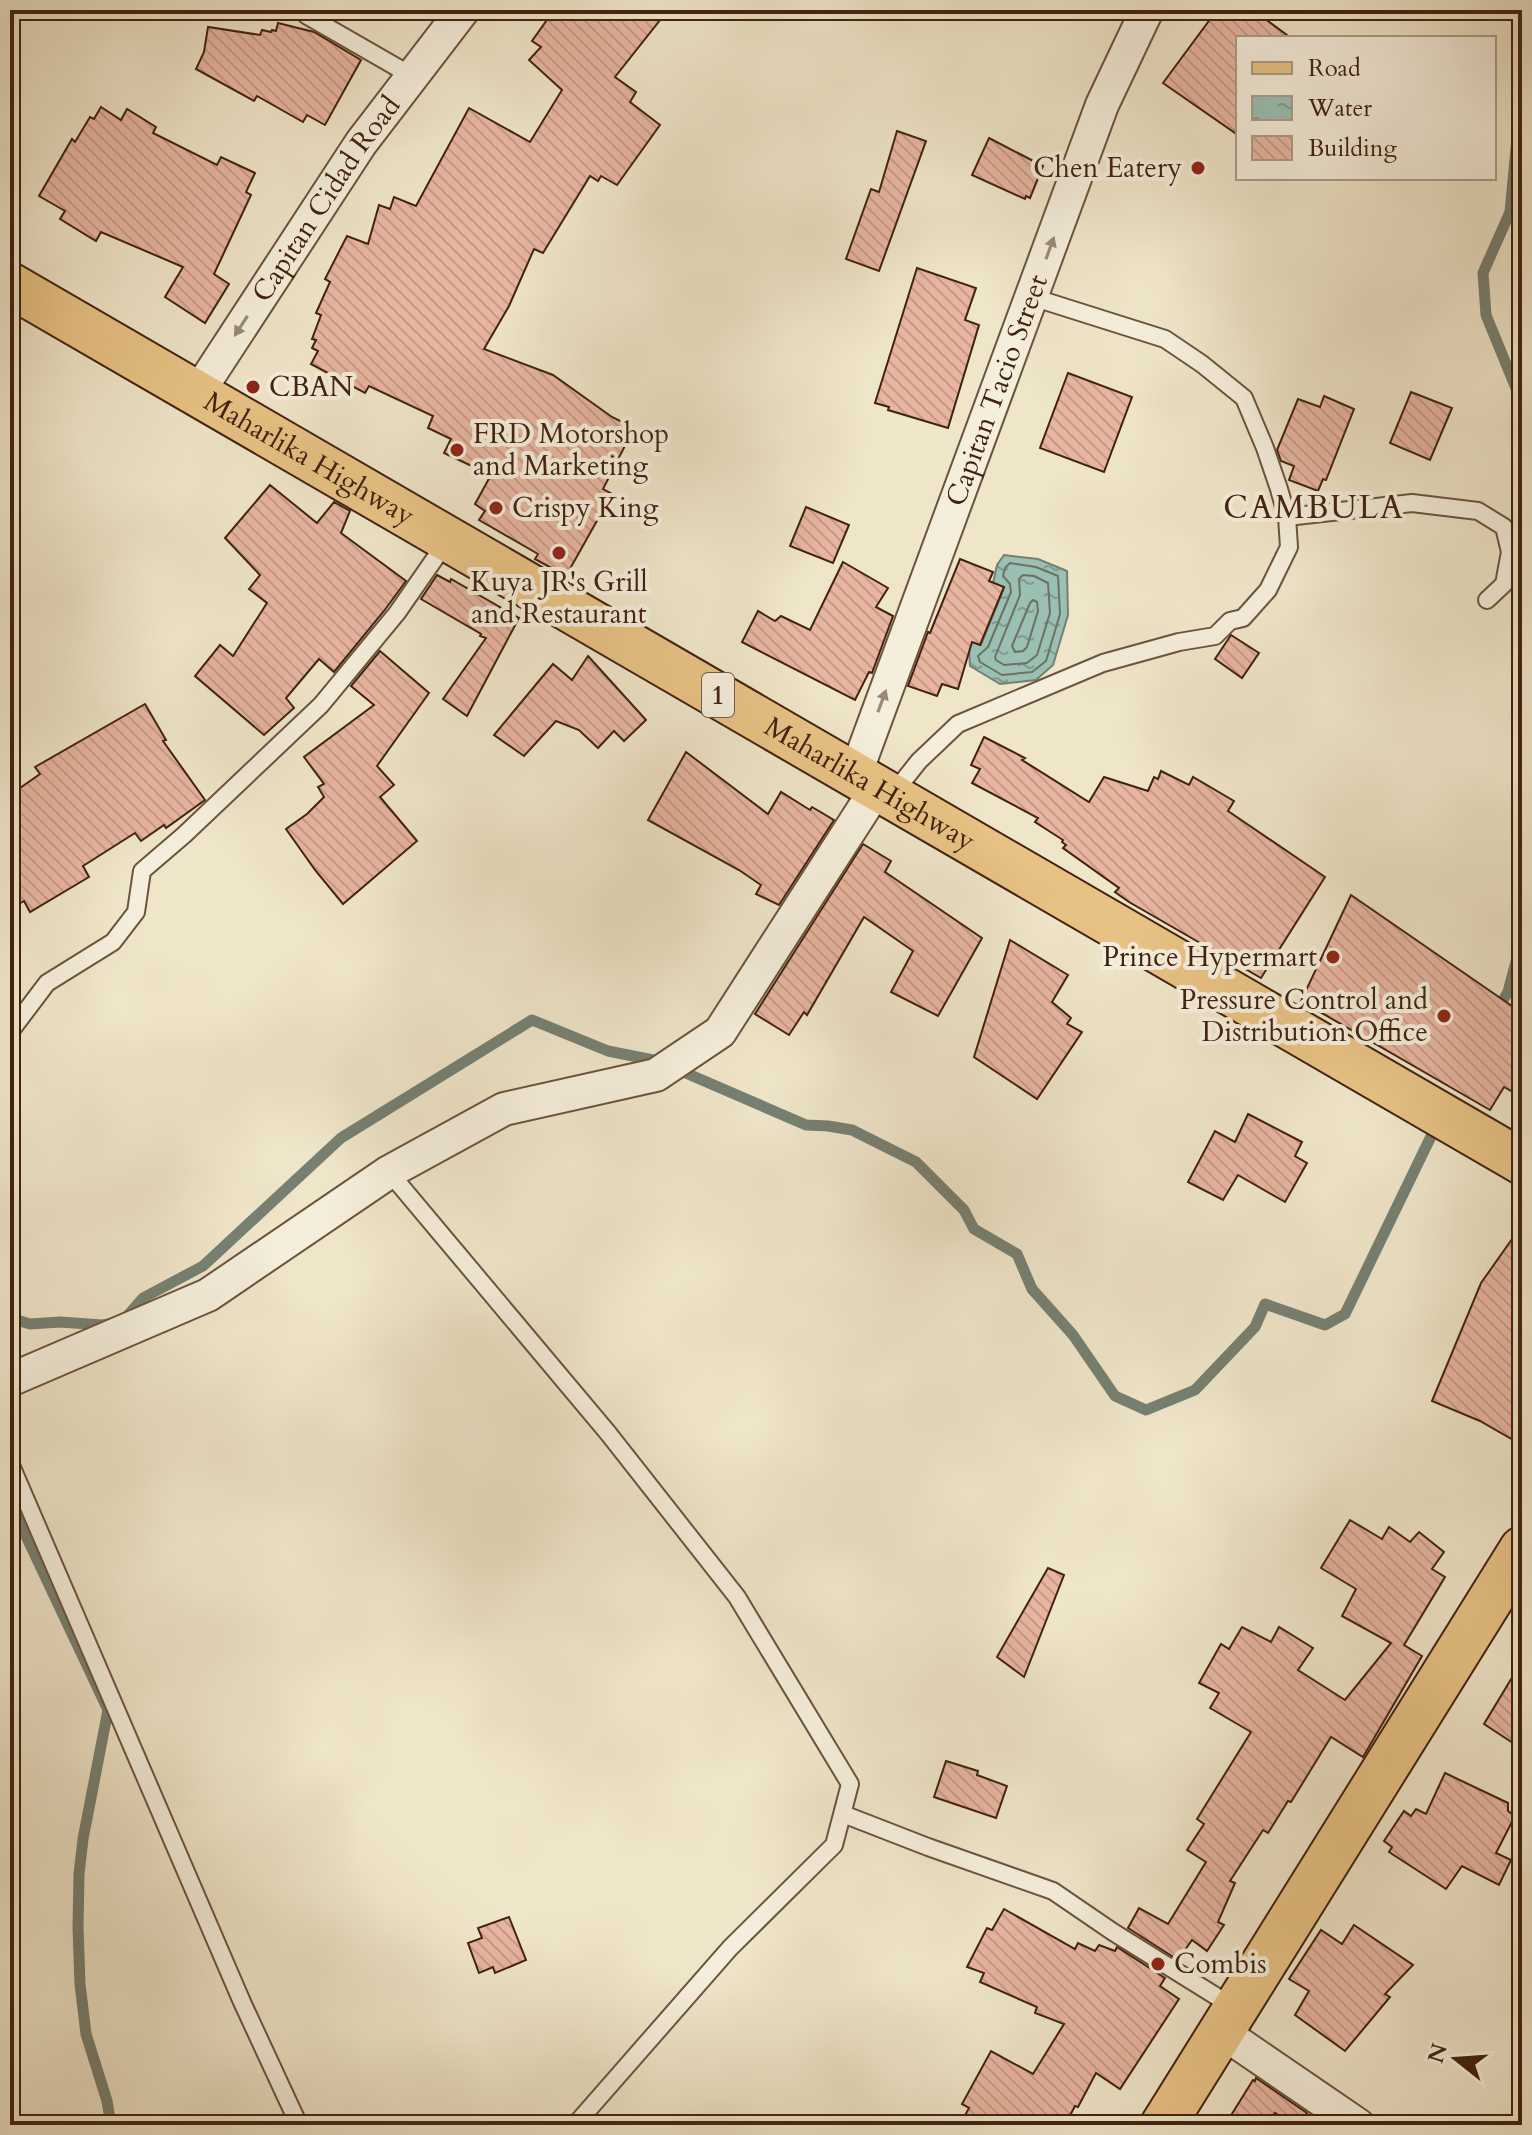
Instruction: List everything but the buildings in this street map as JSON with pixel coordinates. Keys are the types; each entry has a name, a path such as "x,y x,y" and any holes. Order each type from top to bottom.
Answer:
{"main road":[{"name":"Maharlika Highway","path":"10,285 1522,1162"},
{"path":"1163,2125 1522,1549"}],"street":[{"name":"Capitan Cidad Road","path":"197,394 361,143 463,10"},
{"name":"Capitan Tacio Street","path":"10,1380 208,1295 389,1172 504,1109 656,1075 720,1032 874,786 1032,297 1102,105 1147,10"},
{"path":"1229,2020 1358,2125"}],"lane":[{"path":"301,10 412,76"},
{"path":"874,786 919,761 958,724 1103,663 1179,642 1215,636 1230,621 1243,618 1268,590 1289,547 1287,517 1265,448 1244,398 1165,339 1032,297"},
{"path":"1287,517 1412,503 1478,511 1504,527 1510,552 1504,584 1487,600"},
{"path":"10,1032 47,983 113,942 136,912 142,871 321,705 397,613 448,539"},
{"path":"389,1172 608,1433 737,1597 850,1784 834,1845 730,1948 575,2125"},
{"path":"10,1463 242,2002 299,2125"},
{"path":"843,1814 1053,1891 1113,1932 1229,2020"}],"water":[{"path":"1004,555 1038,559 1067,571 1068,615 1053,665 1036,680 1000,684 970,666 969,650 957,636 981,645 1004,588 993,583 997,565"}],"waterway":[{"path":"1522,85 1510,212 1483,273 1486,315 1522,403"},
{"path":"1497,1010 1508,992 1522,939"},
{"path":"10,1318 30,1324 60,1322 102,1325 122,1322 143,1298 203,1266 341,1138 532,1020 608,1051 658,1061 806,1125 852,1130 916,1162 964,1210 974,1229 1017,1254 1032,1289 1073,1335 1115,1396 1146,1410 1195,1390 1255,1327 1265,1304 1325,1325 1345,1314 1437,1124"},
{"path":"10,1502 108,1710 83,1839 78,1927 86,2034 107,2101 111,2125"}],"place":[{"name":"Chen Eatery","path":"1198,168"},
{"name":"CBAN","path":"253,387"},
{"name":"FRD Motorshop and Marketing","path":"457,450"},
{"name":"Crispy King","path":"496,508"},
{"name":"Kuya JR's Grill and Restaurant","path":"559,553"},
{"name":"Prince Hypermart","path":"1333,957"},
{"name":"Pressure Control and Distribution Office","path":"1444,1016"},
{"name":"Combis","path":"1158,1964"}],"district":[{"name":"CAMBULA","path":"1314,508"}]}
